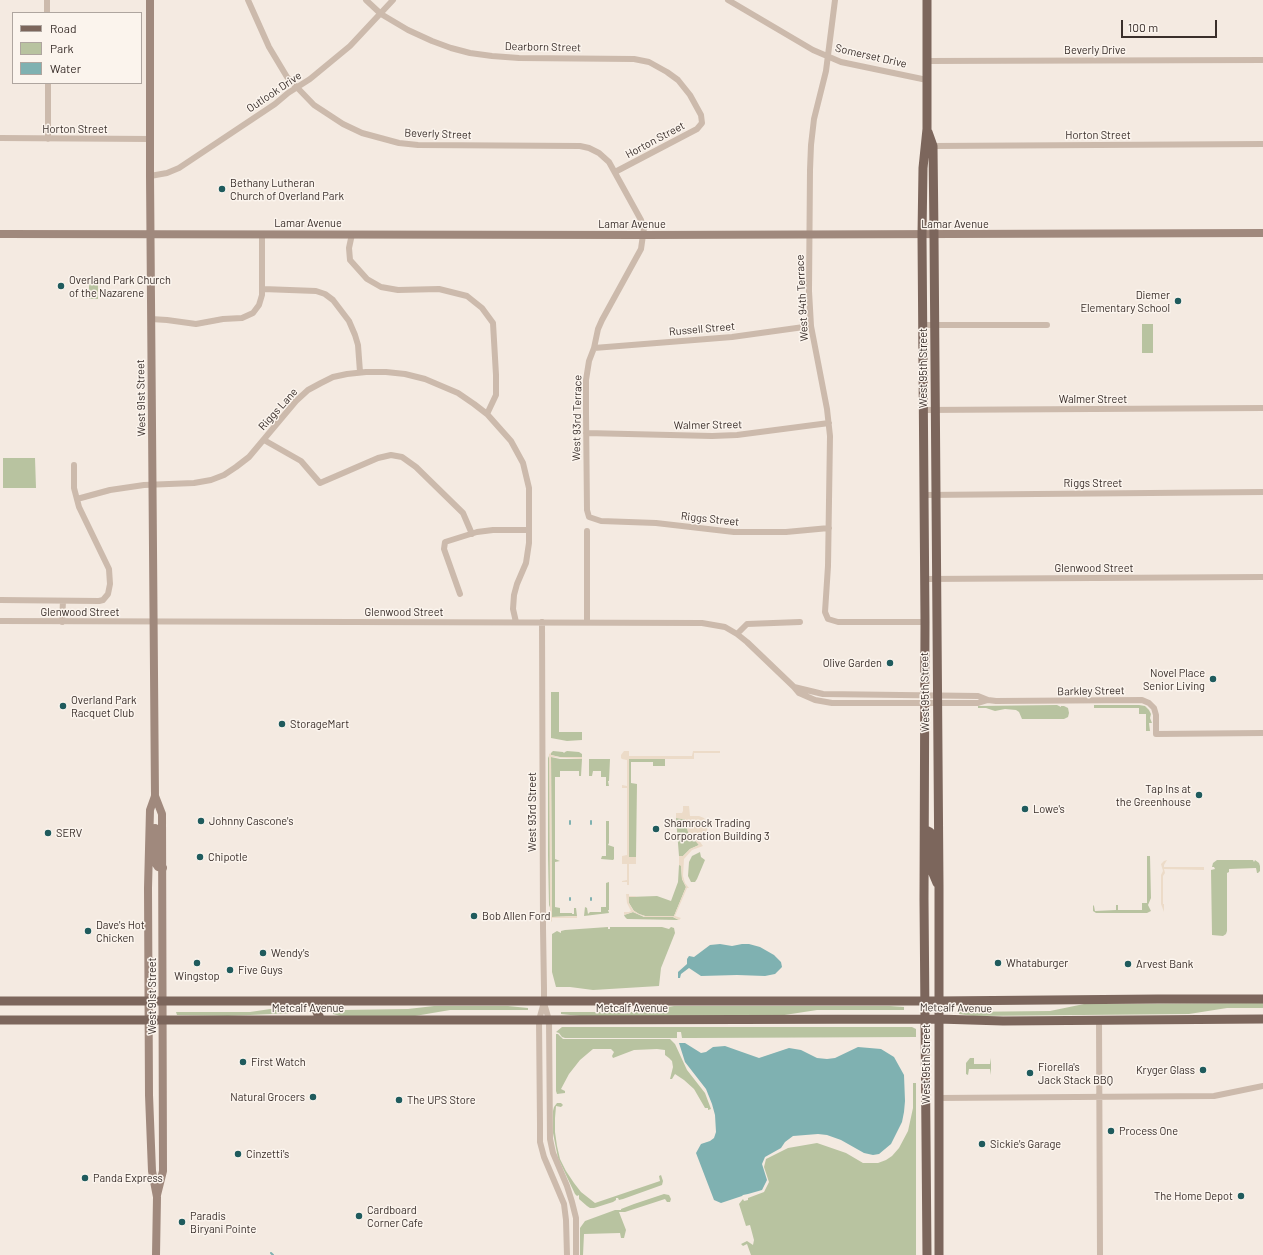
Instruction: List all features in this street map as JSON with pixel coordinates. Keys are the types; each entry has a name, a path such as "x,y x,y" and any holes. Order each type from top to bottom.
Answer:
{"main road":[{"name":"West 95th Street","path":"927,0 927,129 922,168 927,1255"},
{"name":"West 95th Street","path":"927,129 933,146 934,235 939,886 939,1255"},
{"path":"924,830 930,832 932,871 939,886"},
{"name":"Metcalf Avenue","path":"0,1002 544,1002 1263,999"},
{"path":"312,1002 316,1020"},
{"name":"Metcalf Avenue","path":"0,1020 938,1019 1003,1021 1263,1019"}],"street":[{"path":"47,0 47,12"},
{"name":"West 91st Street","path":"150,0 155,796 150,810 149,1095 152,1172 157,1197"},
{"name":"Beverly Street","path":"248,0 269,47 287,77 314,105 326,114 362,132 383,139 418,145 580,146 589,148 604,157 609,162 641,220 644,228 644,235"},
{"name":"Dearborn Street","path":"366,0 381,14 408,30 432,41 470,53 519,58 621,57 634,58 648,62 662,68 678,80 690,95 701,115 702,123"},
{"name":"Outlook Drive","path":"150,176 167,173 179,168 310,79 350,46 393,0"},
{"name":"Somerset Drive","path":"728,0 813,50 841,62 927,80"},
{"name":"West 94th Terrace","path":"835,0 826,71 814,119 811,145 809,235 809,291 811,326 827,408 830,436 828,566 825,612 828,619 838,622 925,622"},
{"name":"Beverly Drive","path":"927,61 1263,60"},
{"path":"48,84 48,138"},
{"name":"Horton Street","path":"615,172 697,129 702,123"},
{"name":"Horton Street","path":"0,138 150,139"},
{"name":"Horton Street","path":"933,146 1263,144"},
{"name":"Lamar Avenue","path":"0,234 1263,234"},
{"path":"151,319 196,324 223,319 242,318 253,313 259,305 263,289 262,234"},
{"path":"352,234 349,248 350,260 367,280 381,287 398,290 439,289 467,296 482,308 493,322 496,395 487,414"},
{"name":"West 93rd Terrace","path":"590,517 587,510 586,433 586,380 589,361 594,348 598,329 641,248 644,235"},
{"path":"263,289 316,291 325,294 333,300 349,320 355,334 358,345 360,372"},
{"path":"923,324 1047,325"},
{"name":"Russell Street","path":"594,348 732,337 811,326"},
{"name":"Riggs Lane","path":"77,499 120,488 194,483 211,480 224,475 249,457 296,401 308,390 333,377 360,372 386,372 405,374 425,379 458,393 487,414 511,441 523,463 529,488 529,551 514,595 513,609 516,622"},
{"name":"Walmer Street","path":"923,410 1263,408"},
{"name":"Walmer Street","path":"586,433 733,436 758,434 829,423"},
{"path":"264,440 301,461 320,483 378,458 391,455 402,457 416,467 463,513 472,534"},
{"path":"0,600 99,601 106,598 110,590 110,575 108,566 77,499 74,488 74,465"},
{"name":"Riggs Street","path":"924,495 1263,492"},
{"name":"Riggs Street","path":"590,517 601,521 656,523 734,532 786,532 829,528"},
{"path":"460,594 444,549 445,542 472,534 493,530 529,530"},
{"path":"587,531 587,622"},
{"name":"Glenwood Street","path":"924,579 1263,577"},
{"path":"62,622 63,600"},
{"name":"Glenwood Street","path":"0,622 702,623 725,627 738,634"},
{"name":"West 93rd Street","path":"542,622 544,1002 549,1020 550,1139 553,1153 567,1186 576,1218 576,1255"},
{"path":"738,634 746,624 800,622"},
{"name":"Barkley Street","path":"738,634 794,687 813,693 828,695 937,699 978,703 988,700 1142,700 1152,705 1155,711 1156,734 1263,734"},
{"name":"West 91st Street","path":"155,796 162,814 163,868 163,1171 157,1197 156,1255"},
{"path":"150,817 155,821 156,864 158,867 163,868"},
{"path":"149,869 158,871 158,900 163,908"},
{"name":"West 93rd Street","path":"544,1002 539,1020 540,1142 544,1157 564,1204 567,1255"},
{"path":"1099,1020 1100,1255"},
{"path":"938,1098 1214,1096 1263,1086"}],"green space":[{"path":"89,279 98,285 98,299 89,299"},
{"path":"1142,324 1153,324 1153,353 1142,353"},
{"path":"3,458 35,458 36,488 3,488"},
{"path":"551,692 559,692 559,732 582,732 582,740 567,741 551,738"},
{"path":"1057,705 1068,708 1068,717 1064,719 1022,719 1019,712 1016,710 1005,709 995,711 986,708 978,708 978,706"},
{"path":"1094,705 1145,706 1151,714 1150,718 1152,723 1149,723 1150,731 1146,731 1146,714 1139,714 1139,708 1094,708"},
{"path":"553,751 564,753 567,751 579,752 582,754 582,757 560,757 551,755"},
{"path":"550,754 551,910 549,905 548,855 548,758"},
{"path":"551,757 560,759 582,759 581,776 579,776 579,771 560,771 560,777 555,777 555,859 560,861 555,862 555,907 560,908 560,913 572,914 574,914 574,908 576,908 577,916 552,917"},
{"path":"589,759 610,759 609,786 606,786 606,777 601,777 601,771 593,771 592,776 589,776"},
{"path":"629,759 665,759 665,766 653,766 653,762 631,762 631,783 637,784 636,857 629,857"},
{"path":"676,818 685,819 688,832 699,845 690,849 683,856 679,856"},
{"path":"606,821 609,821 608,845 614,847 613,860 601,859 602,856 606,856"},
{"path":"700,852 701,857 705,860 697,879 695,882 691,882 688,876 689,862 692,856"},
{"path":"1147,856 1150,856 1151,898 1148,905 1151,911 1147,913 1096,913 1093,911 1093,905 1095,911 1116,910 1116,905 1118,905 1118,910 1142,910 1142,903 1147,903"},
{"path":"1217,860 1253,860 1254,862 1255,860 1260,866 1260,871 1258,873 1256,868 1229,869 1229,872 1227,873 1227,931 1223,936 1212,935 1211,870 1215,869 1212,867 1213,863"},
{"path":"679,865 681,865 682,879 686,887 674,916 645,916 634,911 629,903 629,897 657,896 671,901 678,882"},
{"path":"609,882 609,913 584,916 585,907 587,908 588,914 590,912 601,912 601,907 606,907 606,883"},
{"path":"633,912 644,917 673,917 679,920 627,919 624,915"},
{"path":"608,927 608,929 610,929 610,927 674,928 675,933 661,968 659,986 593,990 556,987 552,972 552,934 557,931 561,933 561,931 565,930"},
{"path":"1263,1003 1263,1008 1227,1008 1189,1014 973,1016 959,1014 959,1012 1050,1011 1084,1004"},
{"path":"291,1006 300,1007 302,1011 294,1013 228,1016 177,1015 176,1012 250,1012"},
{"path":"434,1006 508,1006 528,1008 528,1010 450,1010 415,1016 340,1016 333,1014 333,1011 341,1010 408,1009"},
{"path":"674,1006 890,1006 904,1007 904,1010 817,1010 778,1016 580,1016 561,1014 561,1012 637,1012"},
{"path":"562,1027 912,1027 916,1029 916,1037 682,1038 681,1032 677,1032 677,1038 565,1038 556,1032"},
{"path":"556,1034 563,1039 670,1039 675,1044 687,1070 705,1093 711,1109 708,1110 708,1108 705,1108 694,1089 684,1080 675,1074 672,1079 670,1079 673,1067 672,1061 665,1055 665,1050 657,1049 634,1050 613,1058 612,1056 614,1052 611,1049 593,1049 580,1060 569,1074 561,1089 565,1091 565,1093 557,1094"},
{"path":"970,1058 974,1058 974,1064 990,1064 991,1058 991,1075 990,1069 969,1069 968,1075 966,1074 966,1063"},
{"path":"913,1083 916,1083 916,1255 751,1255 747,1244 743,1246 741,1244 747,1241 753,1245 754,1240 750,1225 746,1226 739,1204 743,1199 744,1201 748,1200 748,1198 764,1192 769,1182 764,1167 766,1159 788,1148 817,1143 846,1153 863,1163 878,1163 886,1160 899,1148 908,1131 913,1108"},
{"path":"557,1103 561,1103 563,1105 561,1107 556,1106 555,1118 555,1132 560,1159 566,1171 581,1192 595,1203 660,1181 659,1176 661,1175 663,1181 662,1185 623,1199 619,1200 616,1198 613,1202 594,1208 587,1206 579,1199 579,1195 577,1196 575,1194 558,1158 553,1133 553,1111"},
{"path":"664,1194 669,1195 671,1199 670,1202 667,1202 665,1199 625,1212 619,1212 626,1230 624,1238 621,1238 620,1233 584,1234 583,1255 580,1255 580,1228 585,1221 615,1210 621,1210"}],"shaded area":[{"path":"624,751 629,751 629,756 692,756 693,751 720,751 720,753 694,753 694,759 629,759 629,857 636,857 636,864 629,864 629,885 627,885 627,882 622,882 627,880 627,864 622,864 622,856 627,855 627,788 622,788 622,785 627,786 627,760 621,758"},
{"path":"551,753 551,755 559,757 582,757 582,759 551,757 552,917 577,916 577,918 552,918 552,922 550,920 549,754"},
{"path":"683,806 689,806 690,816 699,816 704,818 708,827 706,834 698,839 703,846 692,850 684,859 683,876 685,883 689,888 687,888 675,916 681,918 679,920 673,917 645,917 633,912 624,915 624,912 631,911 627,903 626,894 629,894 629,896 636,896 629,897 629,903 633,910 639,914 645,916 674,916 686,887 682,879 679,856 683,856 690,849 699,845 688,832 686,820 676,818 676,813 682,813"},
{"path":"1167,860 1164,867 1204,867 1204,870 1164,869 1164,912 1161,904 1161,875 1163,871 1161,864"}],"water":[{"path":"720,944 732,946 749,944 760,947 774,955 781,962 782,967 775,974 765,976 701,976 689,968 681,974 680,978 678,978 678,972 687,964 687,959 689,956 694,957 710,945"},
{"path":"679,1043 685,1043 701,1053 706,1052 713,1047 725,1046 759,1058 789,1048 801,1050 817,1058 827,1059 835,1058 858,1047 881,1049 894,1057 904,1075 905,1101 902,1122 891,1144 879,1154 873,1155 864,1153 841,1140 827,1135 818,1134 793,1136 785,1142 781,1148 765,1157 762,1164 767,1180 762,1190 721,1203 714,1200 696,1153 701,1144 714,1138 716,1132 715,1115 706,1089 685,1062"}],"place":[{"name":"Bethany Lutheran Church of Overland Park","path":"222,189"},
{"name":"Overland Park Church of the Nazarene","path":"61,286"},
{"name":"Diemer Elementary School","path":"1178,301"},
{"name":"Olive Garden","path":"890,663"},
{"name":"Novel Place Senior Living","path":"1213,679"},
{"name":"Overland Park Racquet Club","path":"63,706"},
{"name":"StorageMart","path":"282,724"},
{"name":"Tap Ins at the Greenhouse","path":"1199,795"},
{"name":"Lowe's","path":"1025,809"},
{"name":"Johnny Cascone's","path":"201,821"},
{"name":"Shamrock Trading Corporation Building 3","path":"656,829"},
{"name":"SERV","path":"48,833"},
{"name":"Chipotle","path":"200,857"},
{"name":"Bob Allen Ford","path":"474,916"},
{"name":"Dave's Hot Chicken","path":"88,931"},
{"name":"Wendy's","path":"263,953"},
{"name":"Wingstop","path":"197,963"},
{"name":"Whataburger","path":"998,963"},
{"name":"Arvest Bank","path":"1128,964"},
{"name":"Five Guys","path":"230,970"},
{"name":"First Watch","path":"243,1062"},
{"name":"Kryger Glass","path":"1203,1070"},
{"name":"Fiorella's Jack Stack BBQ","path":"1030,1073"},
{"name":"Natural Grocers","path":"313,1097"},
{"name":"The UPS Store","path":"399,1100"},
{"name":"Process One","path":"1111,1131"},
{"name":"Sickie's Garage","path":"982,1144"},
{"name":"Cinzetti's","path":"238,1154"},
{"name":"Panda Express","path":"85,1178"},
{"name":"The Home Depot","path":"1241,1196"},
{"name":"Cardboard Corner Cafe","path":"359,1216"},
{"name":"Paradis Biryani Pointe","path":"182,1222"}]}
